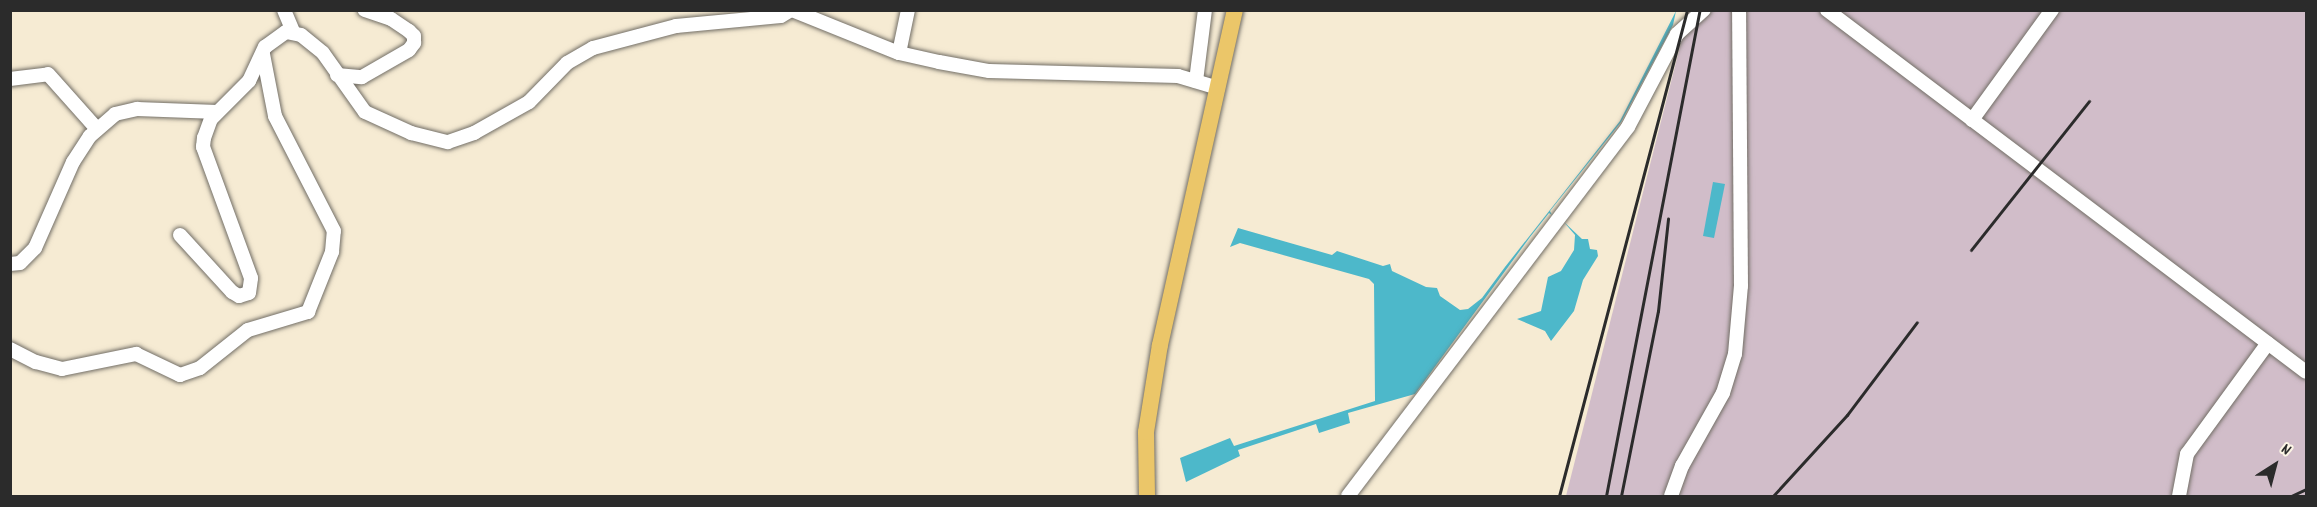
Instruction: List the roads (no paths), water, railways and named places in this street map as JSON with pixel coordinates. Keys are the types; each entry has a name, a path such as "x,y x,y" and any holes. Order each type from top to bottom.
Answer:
{"main road":[{"path":"1147,496 1146,432 1156,371 1235,10"}],"street":[{"path":"284,10 293,31 323,53 365,112 411,133 448,142 474,133 517,110 574,57 593,48 676,26 781,16 792,10 899,53 989,71 1145,73 1196,81 1218,88"},
{"path":"338,75 362,77 409,50 414,43 414,36 409,31 391,19 365,10"},
{"path":"899,53 908,10"},
{"path":"1196,81 1205,10"},
{"path":"1348,496 1628,127 1677,34 1704,10"},
{"path":"1671,496 1682,466 1723,393 1735,354 1741,286 1739,10"},
{"path":"1827,10 2307,372"},
{"path":"1972,120 2052,10"},
{"path":"180,235 232,292 244,296 249,293 251,278 203,147 207,127 217,112 249,81 263,52 277,35 293,31"},
{"path":"10,349 36,362 62,369 136,354 180,375 200,368 248,330 308,312 332,252 334,231 275,116 263,52"},
{"path":"10,79 48,74 97,129"},
{"path":"10,264 20,263 35,248 74,162 97,129 115,114 128,110 217,112"},
{"path":"2179,496 2187,454 2268,343"}],"water":[{"path":"1676,11 1673,25 1621,122 1550,211 1552,215 1549,213 1530,237 1415,394 1348,413 1350,423 1319,433 1316,424 1238,450 1240,456 1186,482 1180,458 1230,438 1234,446 1375,401 1374,284 1369,279 1240,243 1230,247 1238,228 1332,255 1337,251 1383,266 1390,264 1392,271 1426,287 1437,288 1440,296 1460,310 1468,309 1482,298 1620,121"},
{"path":"1713,182 1725,184 1714,238 1703,236"},
{"path":"1563,221 1582,239 1588,239 1590,249 1597,250 1598,256 1583,280 1574,311 1551,341 1545,331 1517,319 1541,311 1548,277 1561,271 1574,250 1575,235"}],"railway":[{"path":"1559,496 1687,10"},
{"path":"1606,496 1700,10"},
{"path":"1971,250 2089,101"},
{"path":"1621,496 1658,311 1668,219"},
{"path":"1773,496 1847,415 1917,322"},
{"path":"2291,496 2306,489"}]}
